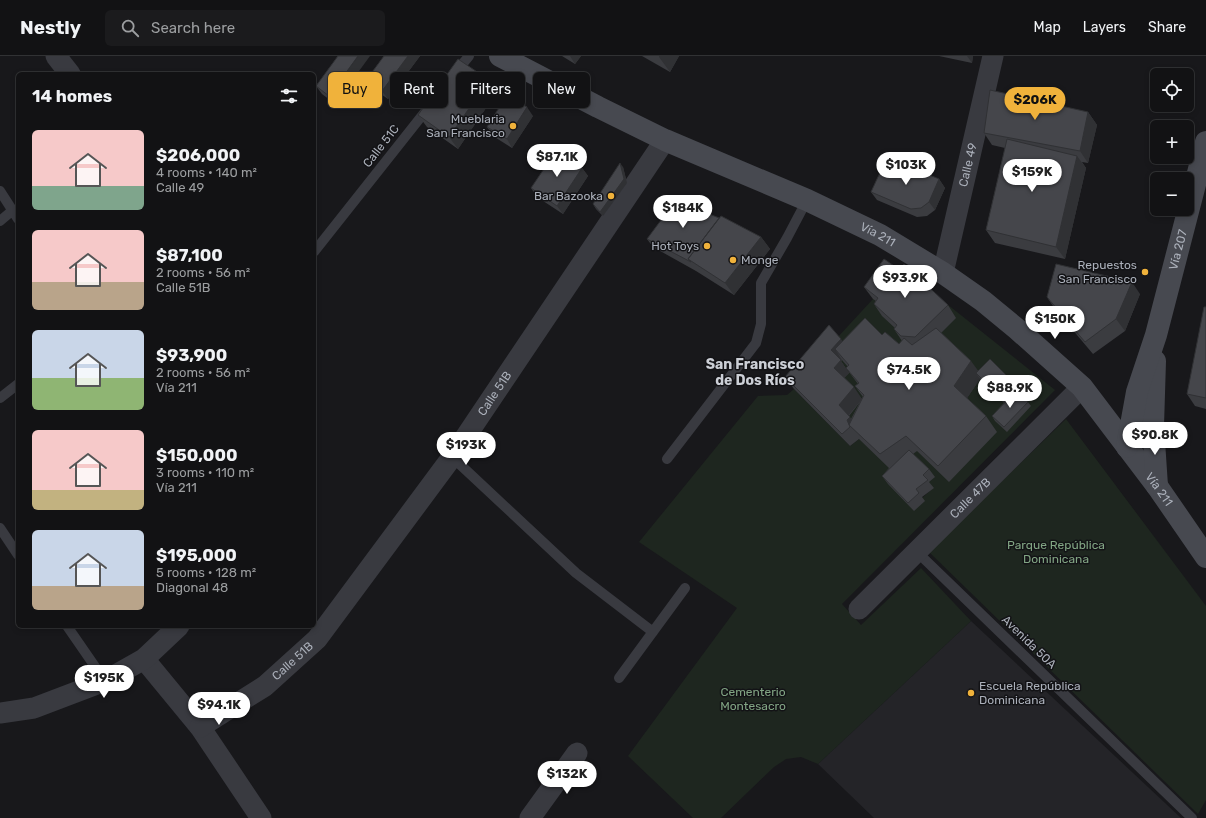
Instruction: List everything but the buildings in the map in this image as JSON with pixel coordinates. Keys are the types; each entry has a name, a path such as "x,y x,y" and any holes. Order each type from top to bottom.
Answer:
{"main road":[{"name":"Vía 211","path":"500,56 665,140 807,200 880,235 943,273 994,311 1082,387 1156,486 1206,557"},
{"name":"Vía 207","path":"1127,447 1137,392 1156,335 1206,142"},
{"name":"Vía 207","path":"1156,335 1153,426 1156,486"}],"street":[{"path":"56,56 68,72"},
{"name":"Calle 49","path":"943,273 994,56"},
{"name":"Calle 51B","path":"200,727 265,686 317,639 452,457 665,140"},
{"name":"Calle 47B","path":"859,609 1082,387"},
{"path":"0,713 34,708 104,681 144,659 177,628"},
{"path":"144,659 200,727 261,818"},
{"path":"530,818 577,753"}],"lane":[{"path":"449,80 469,56"},
{"name":"Calle 51C","path":"316,249 428,108"},
{"path":"0,191 15,214 0,221"},
{"path":"667,459 756,344 761,324 761,283 807,200"},
{"path":"0,398 16,386"},
{"path":"452,457 576,573 653,632"},
{"path":"0,528 16,551"},
{"name":"Avenida 50A","path":"916,551 1192,818"},
{"path":"619,678 684,588"},
{"path":"68,628 104,681"}],"shaded area":[{"name":"Escuela República Dominicana","path":"971,621 1181,818 874,818 818,764"}],"green space":[{"name":"Cementerio Montesacro","path":"913,277 1055,390 842,604 861,625 921,568 971,621 818,764 801,757 786,759 774,767 721,818 693,818 628,756 737,608 639,542 758,396 787,395 794,389 850,446 859,439 847,417 837,338 873,299","holes":["915,458 928,483 933,488 922,498"]},
{"name":"Parque República Dominicana","path":"1066,419 1206,606 1206,800 1198,814 929,552"}],"place":[{"name":"Mueblaria San Francisco","path":"513,126"},
{"name":"Bar Bazooka","path":"611,196"},
{"name":"Hot Toys","path":"707,246"},
{"name":"Monge","path":"733,260"},
{"name":"Repuestos San Francisco","path":"1145,272"},
{"name":"Escuela República Dominicana","path":"971,693"}],"district":[{"name":"San Francisco de Dos Ríos","path":"755,372"}]}
